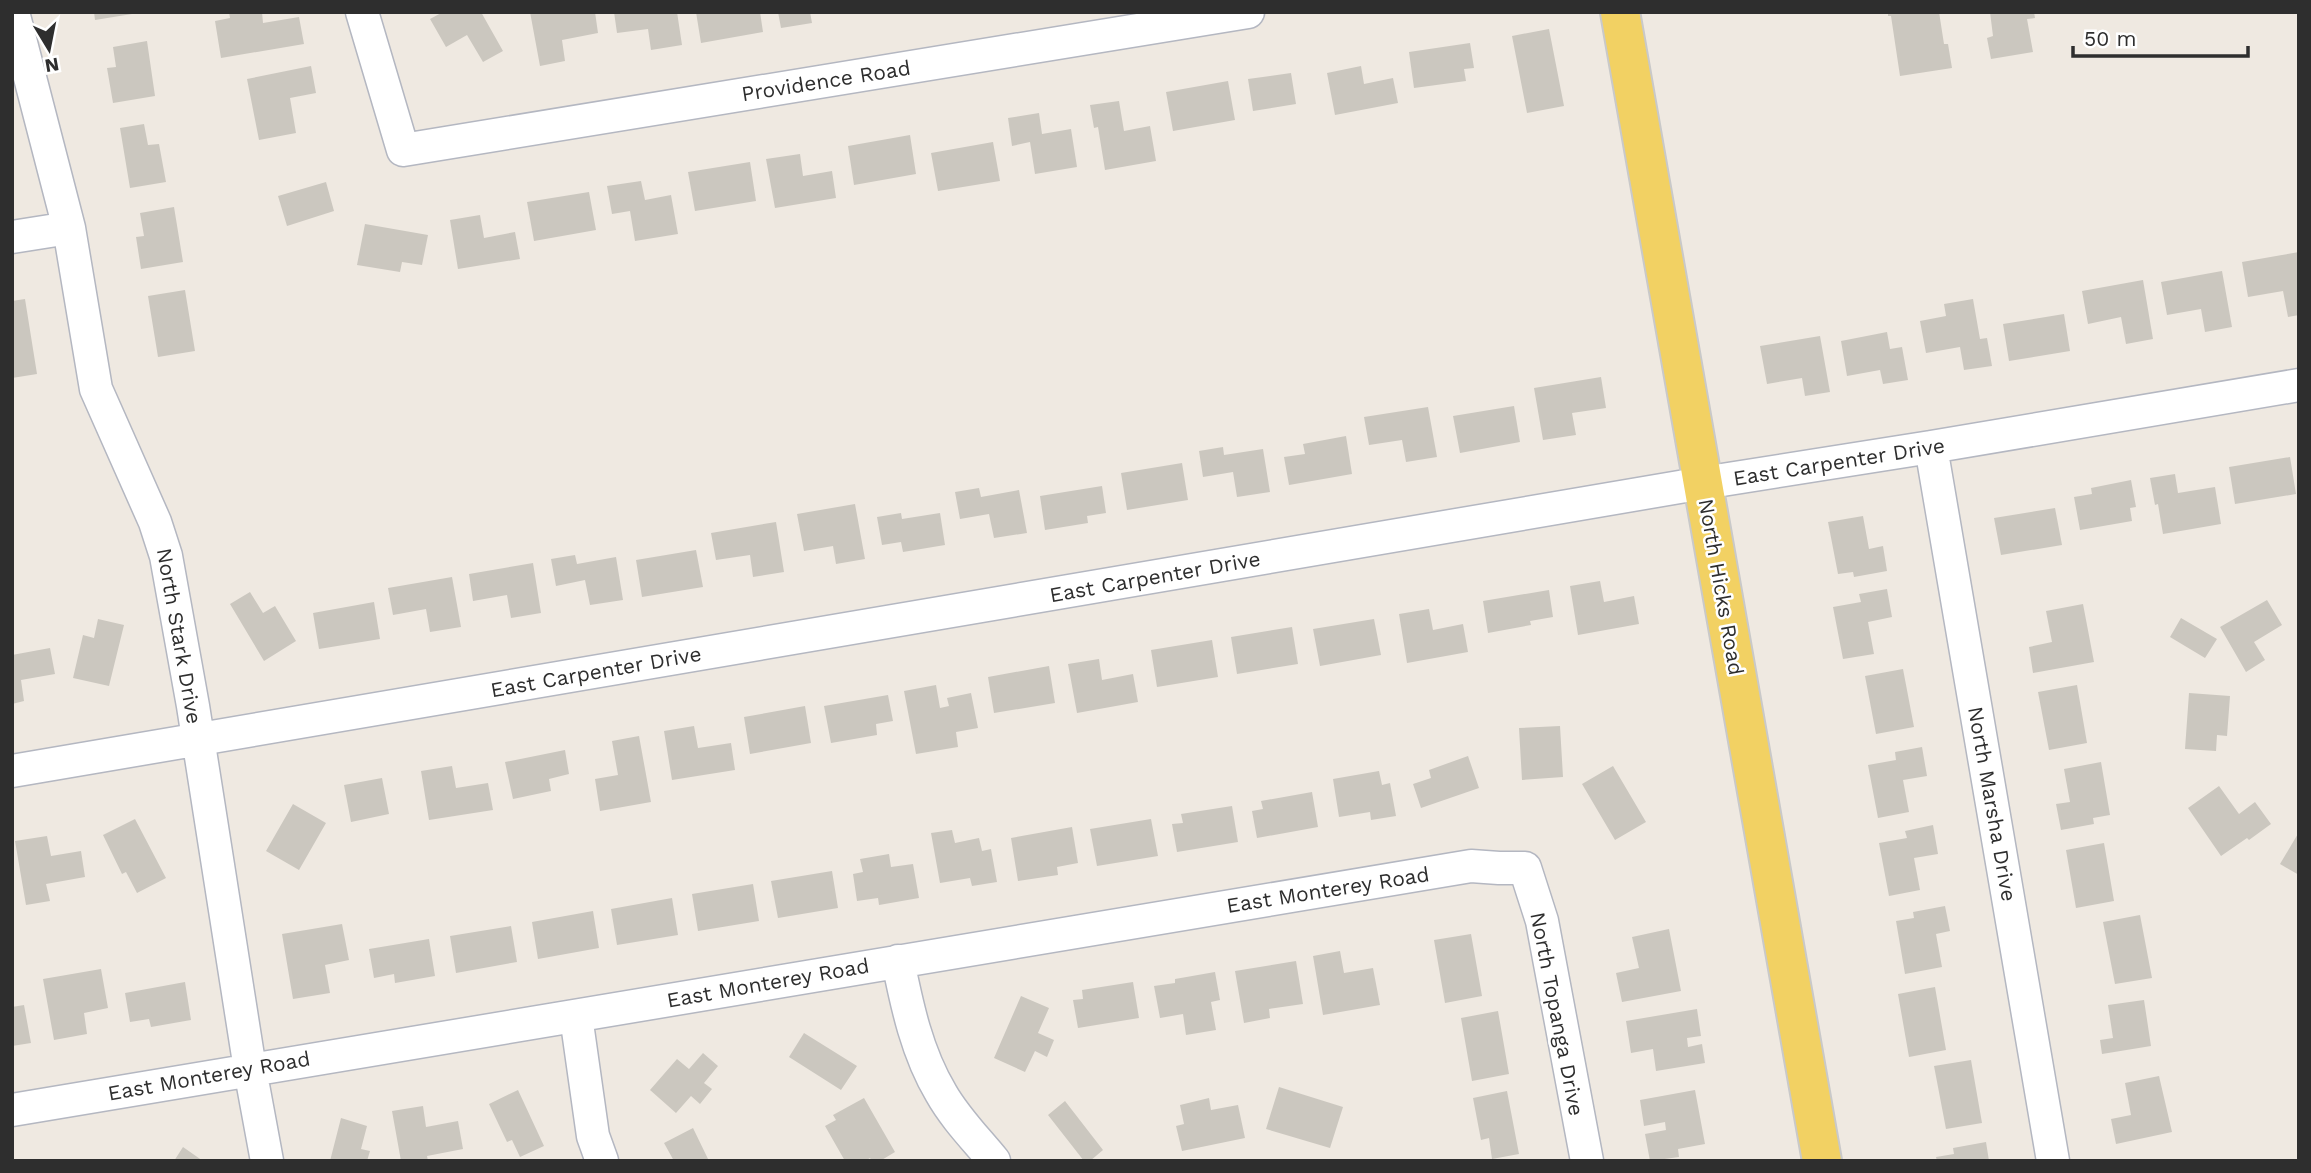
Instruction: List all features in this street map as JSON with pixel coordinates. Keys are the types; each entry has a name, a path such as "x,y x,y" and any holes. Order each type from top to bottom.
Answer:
{"main road":[{"name":"North Hicks Road","path":"1620,12 1822,1161"}],"street":[{"name":"North Stark Drive","path":"13,12 69,228 96,389 162,540 198,740 267,1161"},
{"name":"Providence Road","path":"362,12 403,150 1248,12"},
{"path":"12,237 69,228"},
{"name":"East Carpenter Drive","path":"12,771 1703,483 2299,385"},
{"name":"North Marsha Drive","path":"1931,447 2053,1161"},
{"name":"East Monterey Road","path":"12,1110 1471,866 1525,868"},
{"name":"North Topanga Drive","path":"1525,868 1542,921 1587,1161"},
{"path":"898,961 909,1015 940,1093 994,1161"},
{"path":"576,1016 593,1136 602,1161"}],"building":[{"path":"94,12 132,12 132,14 95,20"},
{"path":"229,12 262,12 263,23 299,17 304,44 221,58 215,21 230,18"},
{"path":"443,12 481,12 503,51 483,62 467,35 446,47 430,19"},
{"path":"530,12 595,12 598,33 562,40 565,61 540,66"},
{"path":"614,12 677,12 682,45 651,50 648,29 617,33"},
{"path":"696,12 760,12 763,32 701,43"},
{"path":"778,12 810,12 812,23 781,28"},
{"path":"1888,12 1939,12 1944,44 1948,44 1952,68 1900,76 1891,16 1888,16"},
{"path":"1990,12 2034,12 2035,18 2027,19 2033,52 1991,59 1987,38 1993,36"},
{"path":"1549,29 1564,106 1527,113 1512,36"},
{"path":"147,41 155,96 113,103 107,68 116,67 113,47"},
{"path":"1470,43 1474,68 1464,69 1466,81 1414,88 1409,52"},
{"path":"311,66 316,93 290,98 296,133 259,140 247,79"},
{"path":"1361,66 1364,84 1393,78 1398,103 1335,115 1327,73"},
{"path":"1291,73 1296,104 1253,111 1248,79"},
{"path":"1228,81 1235,120 1173,131 1166,92"},
{"path":"1119,101 1124,131 1150,126 1156,161 1105,170 1098,127 1094,128 1090,105"},
{"path":"1039,113 1042,134 1071,129 1077,167 1035,174 1030,142 1012,146 1008,118"},
{"path":"144,124 148,145 159,144 166,182 130,188 120,128"},
{"path":"910,135 916,174 854,185 848,146"},
{"path":"993,142 1000,181 938,191 931,153"},
{"path":"800,154 803,176 832,171 836,198 775,208 766,159"},
{"path":"750,162 756,201 695,211 688,172"},
{"path":"641,181 645,200 671,195 678,234 635,241 630,211 612,214 607,186"},
{"path":"326,182 334,211 287,226 278,196"},
{"path":"589,192 596,230 534,241 527,202"},
{"path":"174,207 183,262 141,269 136,237 144,236 140,213"},
{"path":"480,215 484,238 515,232 520,259 458,269 450,220"},
{"path":"365,224 428,235 422,265 402,262 400,272 357,265"},
{"path":"2299,252 2299,315 2288,317 2283,291 2248,297 2242,262"},
{"path":"2222,271 2232,327 2205,332 2201,309 2167,315 2161,282"},
{"path":"2143,280 2153,339 2126,344 2121,317 2088,324 2082,291"},
{"path":"185,290 195,351 158,357 148,296"},
{"path":"25,299 37,374 12,378 12,301"},
{"path":"1973,299 1980,339 1987,338 1992,366 1964,370 1960,347 1926,353 1920,321 1946,316 1944,304"},
{"path":"2064,314 2070,351 2009,361 2003,324"},
{"path":"1887,332 1890,349 1902,347 1908,380 1883,384 1880,370 1847,376 1841,341"},
{"path":"1820,336 1830,392 1805,396 1802,378 1767,384 1760,346"},
{"path":"1601,377 1606,408 1572,413 1576,435 1543,440 1534,388"},
{"path":"1514,406 1520,442 1460,453 1453,416"},
{"path":"1428,407 1437,457 1406,462 1402,440 1369,445 1364,417"},
{"path":"1346,436 1352,474 1289,485 1284,457 1305,454 1303,444"},
{"path":"1223,447 1224,455 1263,449 1270,492 1237,497 1233,472 1203,477 1199,451"},
{"path":"2290,457 2296,494 2235,504 2229,467"},
{"path":"1182,463 1188,500 1127,510 1121,473"},
{"path":"2175,474 2178,493 2215,487 2221,524 2163,534 2150,478"},
{"path":"2131,480 2136,507 2130,508 2132,521 2080,530 2074,497 2092,494 2091,488"},
{"path":"1102,486 1106,513 1087,516 1088,523 1045,530 1040,496"},
{"path":"979,488 981,497 1019,490 1027,533 994,538 989,514 960,519 955,492"},
{"path":"855,504 865,559 836,564 833,546 804,551 797,514"},
{"path":"2055,508 2062,545 2001,555 1994,518"},
{"path":"901,513 902,519 940,513 945,545 903,552 901,542 882,545 877,517"},
{"path":"1863,516 1869,549 1883,546 1887,571 1854,577 1853,572 1838,574 1828,522"},
{"path":"776,522 784,572 753,577 750,555 716,560 711,533"},
{"path":"696,550 703,587 642,597 636,560"},
{"path":"575,555 577,564 616,557 623,600 590,605 585,580 556,586 551,559"},
{"path":"533,563 541,613 511,618 507,595 473,601 469,574"},
{"path":"452,577 461,627 430,632 426,609 393,615 388,588"},
{"path":"1600,581 1604,602 1634,596 1639,624 1578,635 1570,586"},
{"path":"1887,589 1892,617 1868,622 1874,654 1843,659 1833,607 1861,602 1859,594"},
{"path":"1549,590 1553,617 1530,621 1531,625 1488,633 1483,601"},
{"path":"250,592 263,613 275,606 296,641 264,661 230,604"},
{"path":"2267,600 2282,625 2254,642 2265,660 2246,672 2220,627"},
{"path":"374,602 380,639 319,649 313,613"},
{"path":"2083,604 2094,662 2033,673 2029,647 2052,642 2046,611"},
{"path":"1429,609 1433,630 1463,624 1468,652 1407,663 1399,614"},
{"path":"2181,618 2217,639 2205,658 2170,637"},
{"path":"98,619 124,625 109,686 73,678 83,635 94,638"},
{"path":"1374,619 1381,655 1320,666 1313,629"},
{"path":"1292,627 1298,664 1237,674 1231,637"},
{"path":"1212,640 1218,677 1157,687 1151,650"},
{"path":"50,648 55,674 21,680 24,701 12,704 12,655"},
{"path":"1099,659 1102,680 1133,674 1138,702 1077,713 1068,664"},
{"path":"1049,666 1055,703 994,713 988,677"},
{"path":"1903,669 1914,727 1876,734 1865,676"},
{"path":"936,685 940,708 949,706 947,698 971,693 978,728 956,732 958,747 916,754 904,691"},
{"path":"2077,685 2087,743 2049,750 2038,692"},
{"path":"2189,693 2230,696 2227,736 2217,735 2216,751 2185,749"},
{"path":"888,695 893,721 876,724 877,735 831,743 824,706"},
{"path":"805,706 811,743 750,754 744,717"},
{"path":"694,726 698,748 731,743 735,770 672,780 664,731"},
{"path":"1560,726 1563,777 1522,780 1519,728"},
{"path":"639,736 651,802 600,811 595,779 618,775 612,741"},
{"path":"1922,747 1927,776 1903,780 1909,812 1878,818 1868,765 1896,760 1895,752"},
{"path":"565,750 569,774 549,779 551,791 513,799 505,762"},
{"path":"1468,756 1479,788 1421,808 1413,784 1431,778 1429,770"},
{"path":"2101,762 2110,815 2093,818 2094,824 2061,830 2056,804 2070,802 2064,769"},
{"path":"452,766 456,788 488,783 493,810 429,820 421,771"},
{"path":"1613,766 1646,822 1615,840 1582,784"},
{"path":"1379,771 1382,785 1390,783 1396,816 1371,820 1370,812 1339,817 1333,779"},
{"path":"382,778 389,814 351,822 344,785"},
{"path":"2219,786 2239,814 2255,802 2271,824 2221,856 2188,808"},
{"path":"1312,792 1318,827 1257,838 1252,811 1263,809 1261,801"},
{"path":"293,804 326,823 299,870 266,851"},
{"path":"1232,806 1238,842 1177,852 1172,824 1183,823 1181,814"},
{"path":"135,819 166,878 137,893 126,872 122,874 103,835"},
{"path":"1151,819 1158,856 1097,866 1090,829"},
{"path":"1933,825 1938,854 1914,858 1920,890 1889,896 1879,843 1907,838 1905,831"},
{"path":"1072,827 1078,863 1057,867 1058,875 1018,881 1011,838"},
{"path":"952,830 955,843 979,838 982,851 991,849 997,882 972,886 970,878 940,883 931,833"},
{"path":"2299,832 2299,875 2280,864"},
{"path":"47,836 51,856 81,851 85,877 46,884 50,901 26,905 15,841"},
{"path":"2104,843 2114,901 2076,908 2066,850"},
{"path":"889,854 891,867 913,864 919,898 879,905 878,898 857,901 853,874 863,872 860,859"},
{"path":"832,871 838,908 778,918 771,881"},
{"path":"753,884 759,921 698,931 692,894"},
{"path":"672,898 678,935 617,945 611,909"},
{"path":"1945,906 1950,931 1936,934 1942,967 1905,974 1896,921 1914,918 1913,912"},
{"path":"593,911 599,948 538,959 532,922"},
{"path":"2140,915 2152,978 2115,984 2103,922"},
{"path":"342,924 349,960 325,965 330,993 293,999 282,934"},
{"path":"511,926 517,962 456,973 450,936"},
{"path":"1669,929 1681,991 1622,1002 1616,973 1639,968 1632,937"},
{"path":"1471,934 1482,996 1445,1003 1434,940"},
{"path":"429,939 435,976 395,983 394,974 374,978 369,949"},
{"path":"1340,951 1344,973 1373,968 1380,1005 1323,1015 1313,956"},
{"path":"1296,961 1303,1004 1269,1009 1270,1018 1244,1023 1235,971"},
{"path":"101,969 108,1008 84,1013 87,1034 54,1040 43,979"},
{"path":"1215,972 1220,1000 1211,1002 1216,1030 1186,1035 1183,1014 1160,1018 1154,986 1175,983 1175,979"},
{"path":"185,982 191,1020 151,1027 149,1019 130,1022 125,993"},
{"path":"1133,982 1139,1018 1078,1028 1073,1000 1083,999 1082,990"},
{"path":"1935,987 1946,1050 1909,1057 1898,994"},
{"path":"1021,996 1049,1008 1038,1033 1054,1040 1047,1057 1035,1051 1025,1072 994,1058"},
{"path":"2144,1000 2151,1046 2102,1054 2100,1040 2113,1038 2108,1005"},
{"path":"24,1005 31,1043 12,1046 12,1007"},
{"path":"1697,1009 1701,1036 1687,1038 1688,1047 1702,1044 1705,1063 1656,1071 1653,1049 1631,1053 1626,1021"},
{"path":"1498,1011 1509,1074 1472,1081 1461,1018"},
{"path":"804,1033 857,1066 841,1090 789,1057"},
{"path":"703,1053 718,1066 704,1083 712,1089 700,1104 691,1096 676,1113 650,1090 677,1059 689,1069"},
{"path":"1971,1060 1982,1123 1946,1129 1934,1066"},
{"path":"2159,1076 2172,1132 2116,1144 2111,1119 2131,1115 2125,1083"},
{"path":"1279,1087 1343,1107 1330,1148 1266,1129"},
{"path":"518,1090 544,1146 520,1157 512,1140 507,1142 489,1104"},
{"path":"1695,1090 1705,1144 1678,1149 1679,1157 1650,1161 1645,1134 1666,1130 1665,1122 1644,1126 1640,1100"},
{"path":"1507,1091 1519,1154 1492,1159 1489,1138 1481,1140 1473,1098"},
{"path":"864,1098 895,1152 880,1161 872,1161 870,1158 865,1161 845,1161 825,1126 836,1120 833,1115"},
{"path":"1209,1098 1211,1110 1238,1105 1245,1138 1182,1151 1176,1126 1184,1124 1180,1105"},
{"path":"1065,1101 1103,1150 1090,1161 1084,1161 1048,1115"},
{"path":"423,1106 426,1127 458,1121 463,1149 427,1156 428,1161 401,1161 392,1111"},
{"path":"341,1118 367,1126 361,1149 370,1151 367,1161 330,1161"},
{"path":"693,1128 709,1161 674,1161 664,1143"},
{"path":"1986,1142 1989,1161 1937,1161 1936,1157 1954,1154 1953,1148"},
{"path":"183,1147 203,1161 174,1161"}]}
